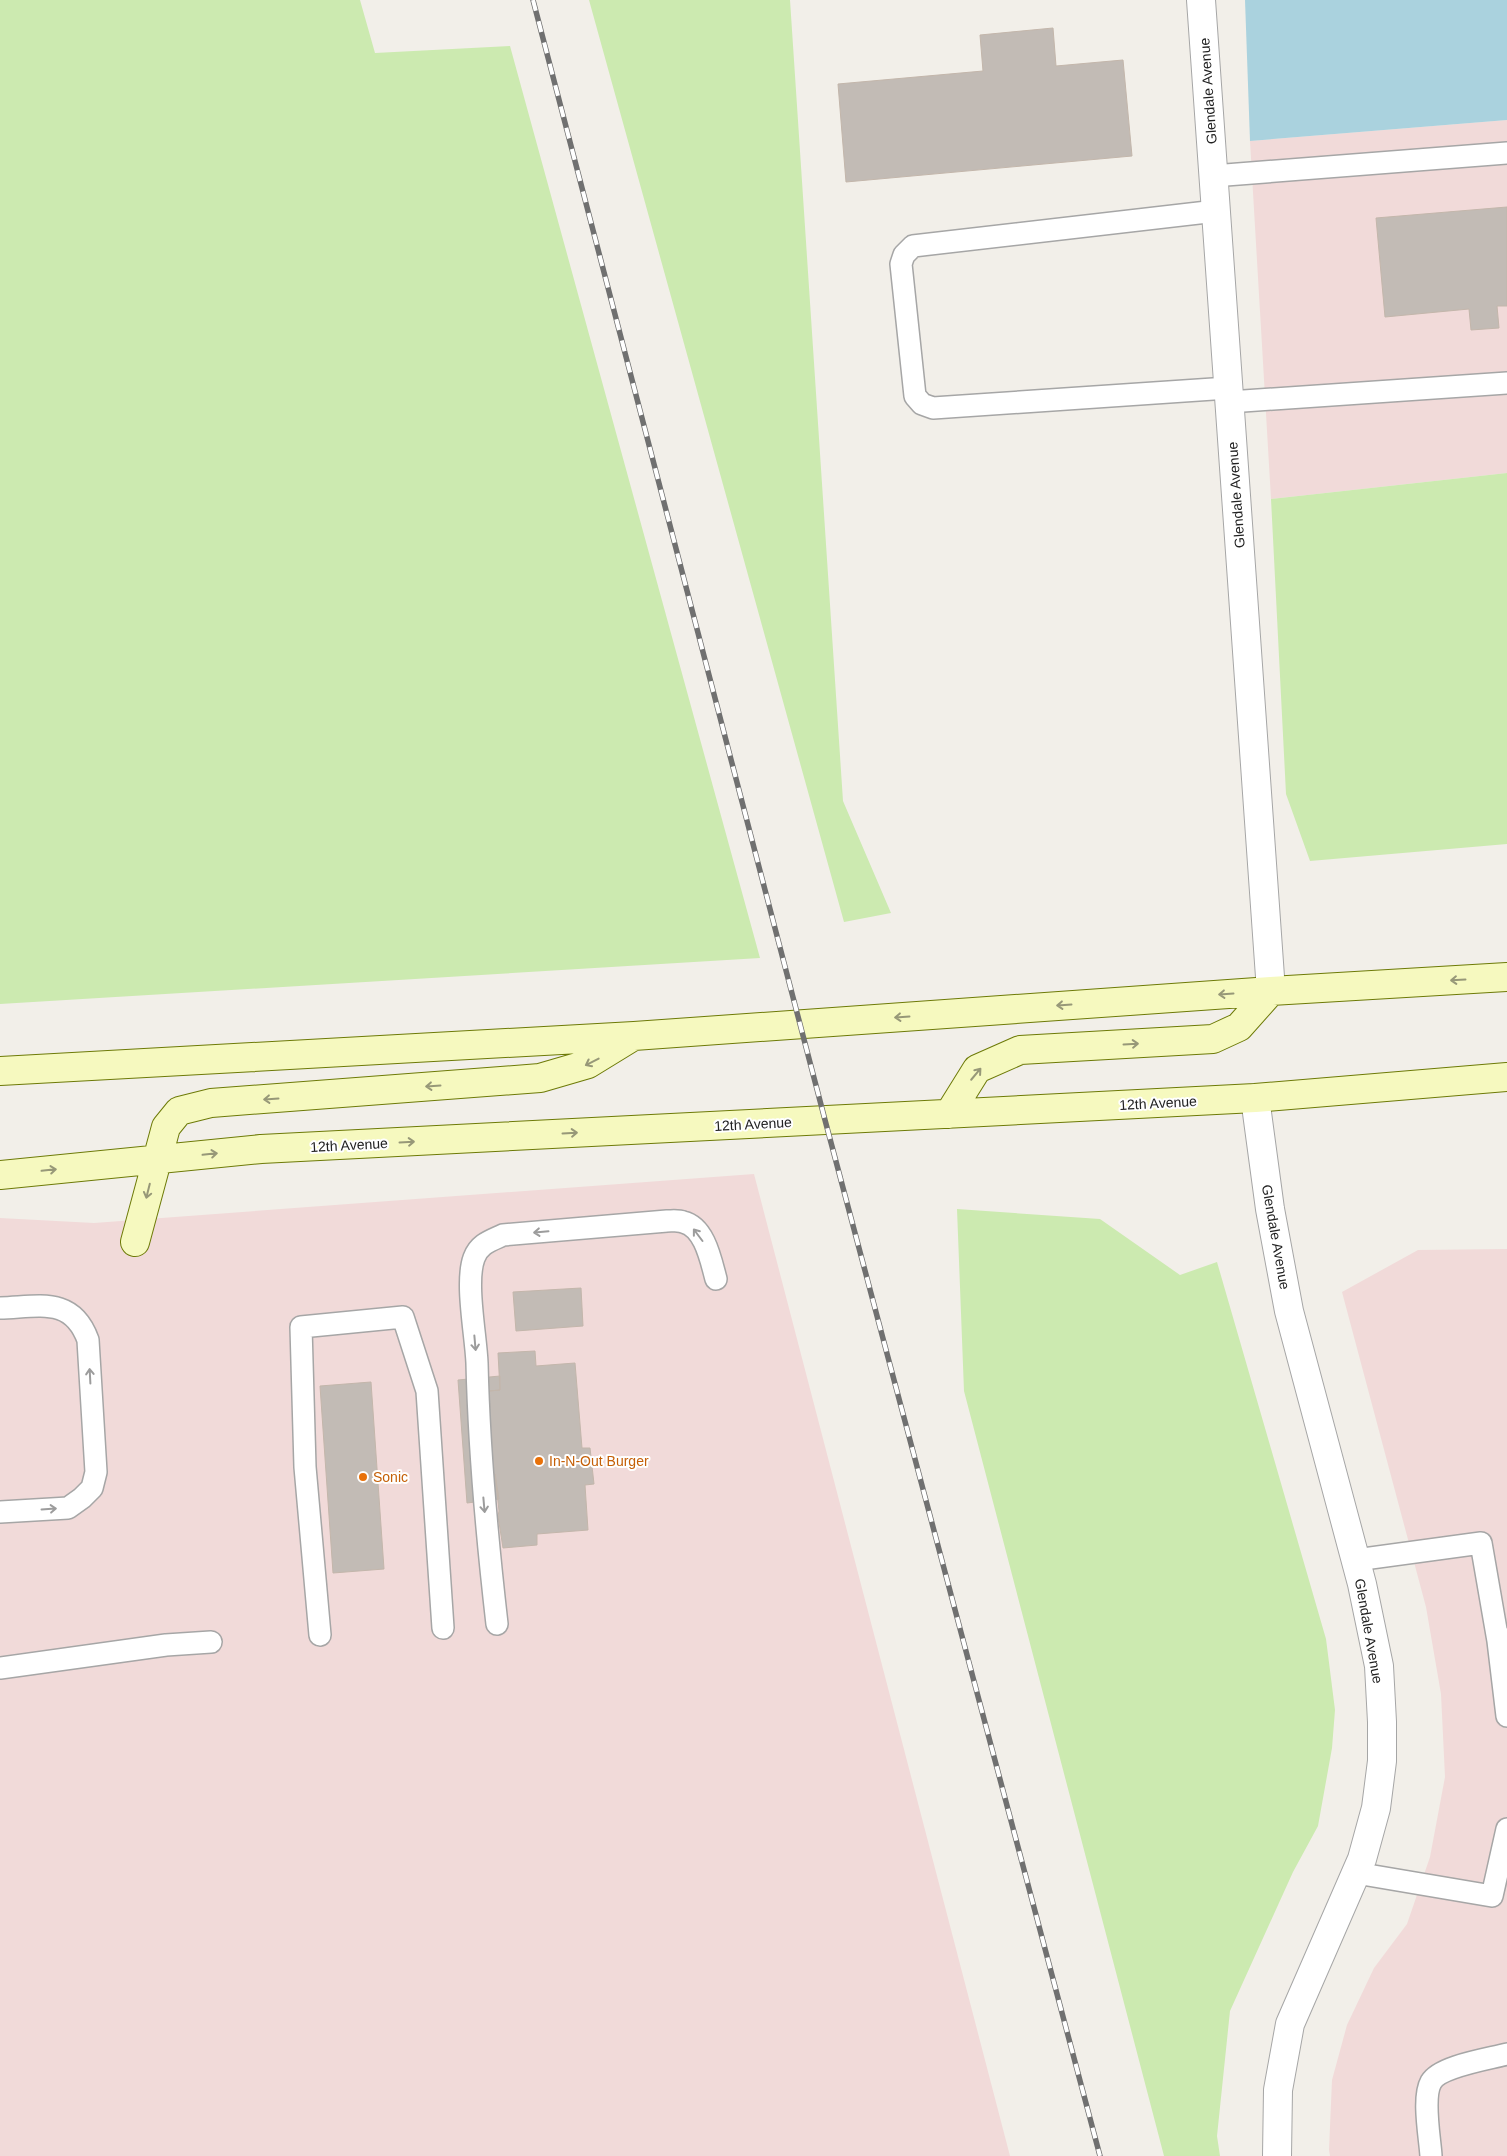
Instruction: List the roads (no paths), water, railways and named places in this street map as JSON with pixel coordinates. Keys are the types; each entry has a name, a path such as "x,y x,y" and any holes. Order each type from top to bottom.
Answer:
{"main road":[{"path":"0,1071 634,1036 1271,991 1507,977"},
{"path":"949,1114 977,1069 1020,1050 1213,1039 1239,1027 1271,991"},
{"path":"135,1242 166,1127 179,1111 211,1103 540,1078 588,1064 634,1036"},
{"name":"12th Avenue","path":"0,1175 261,1149 1255,1098 1507,1077"}],"street":[{"name":"Glendale Avenue","path":"1201,0 1271,991"},
{"name":"Glendale Avenue","path":"1255,1098 1270,1209 1289,1311 1356,1560 1379,1666 1382,1722 1382,1761 1376,1808 1362,1859 1290,2024 1278,2090 1277,2156"}],"lane":[{"path":"1214,176 1507,153"},
{"path":"1216,211 913,246 904,255 901,264 915,396 922,404 933,408 1507,383"},
{"path":"497,1624 483,1501 471,1270 475,1256 483,1244 503,1236 667,1221 684,1222 697,1231 709,1253 716,1279"},
{"path":"0,1308 58,1307 71,1313 83,1326 88,1340 96,1472 92,1488 68,1508 0,1512"},
{"path":"320,1635 304,1467 301,1327 403,1317 427,1391 443,1628"},
{"path":"1356,1560 1481,1543 1502,1640 1507,1716"},
{"path":"0,1668 166,1645 211,1642"},
{"path":"1356,1873 1492,1896 1507,1829"},
{"path":"1431,2156 1427,2098 1431,2082 1445,2070 1507,2054"}],"water":[{"path":"1245,0 1507,0 1507,120 1250,141"}],"railway":[{"path":"533,0 825,1120 1100,2156"}],"place":[{"name":"In-N-Out Burger","path":"539,1461"},
{"name":"Sonic","path":"363,1477"}]}
